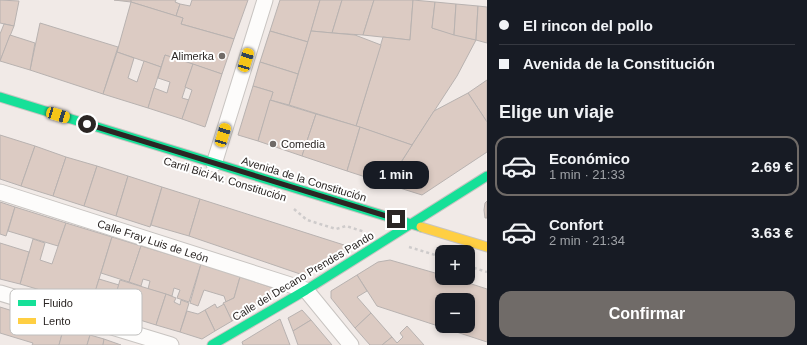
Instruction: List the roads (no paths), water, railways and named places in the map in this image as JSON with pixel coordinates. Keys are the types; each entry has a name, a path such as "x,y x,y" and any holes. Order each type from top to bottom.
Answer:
{"main road":[{"name":"Avenida de la Constitución","path":"0,97 487,247"},
{"name":"Calle del Decano Prendes Pando","path":"212,345 306,290 487,176"}],"street":[{"path":"214,164 264,0"},
{"name":"Calle Fray Luis de León","path":"0,192 306,290"},
{"path":"306,290 351,345"},
{"path":"0,293 10,296"},
{"path":"138,335 171,345"}],"place":[{"name":"Alimerka","path":"222,56"},
{"name":"Comedia","path":"273,144"}]}
